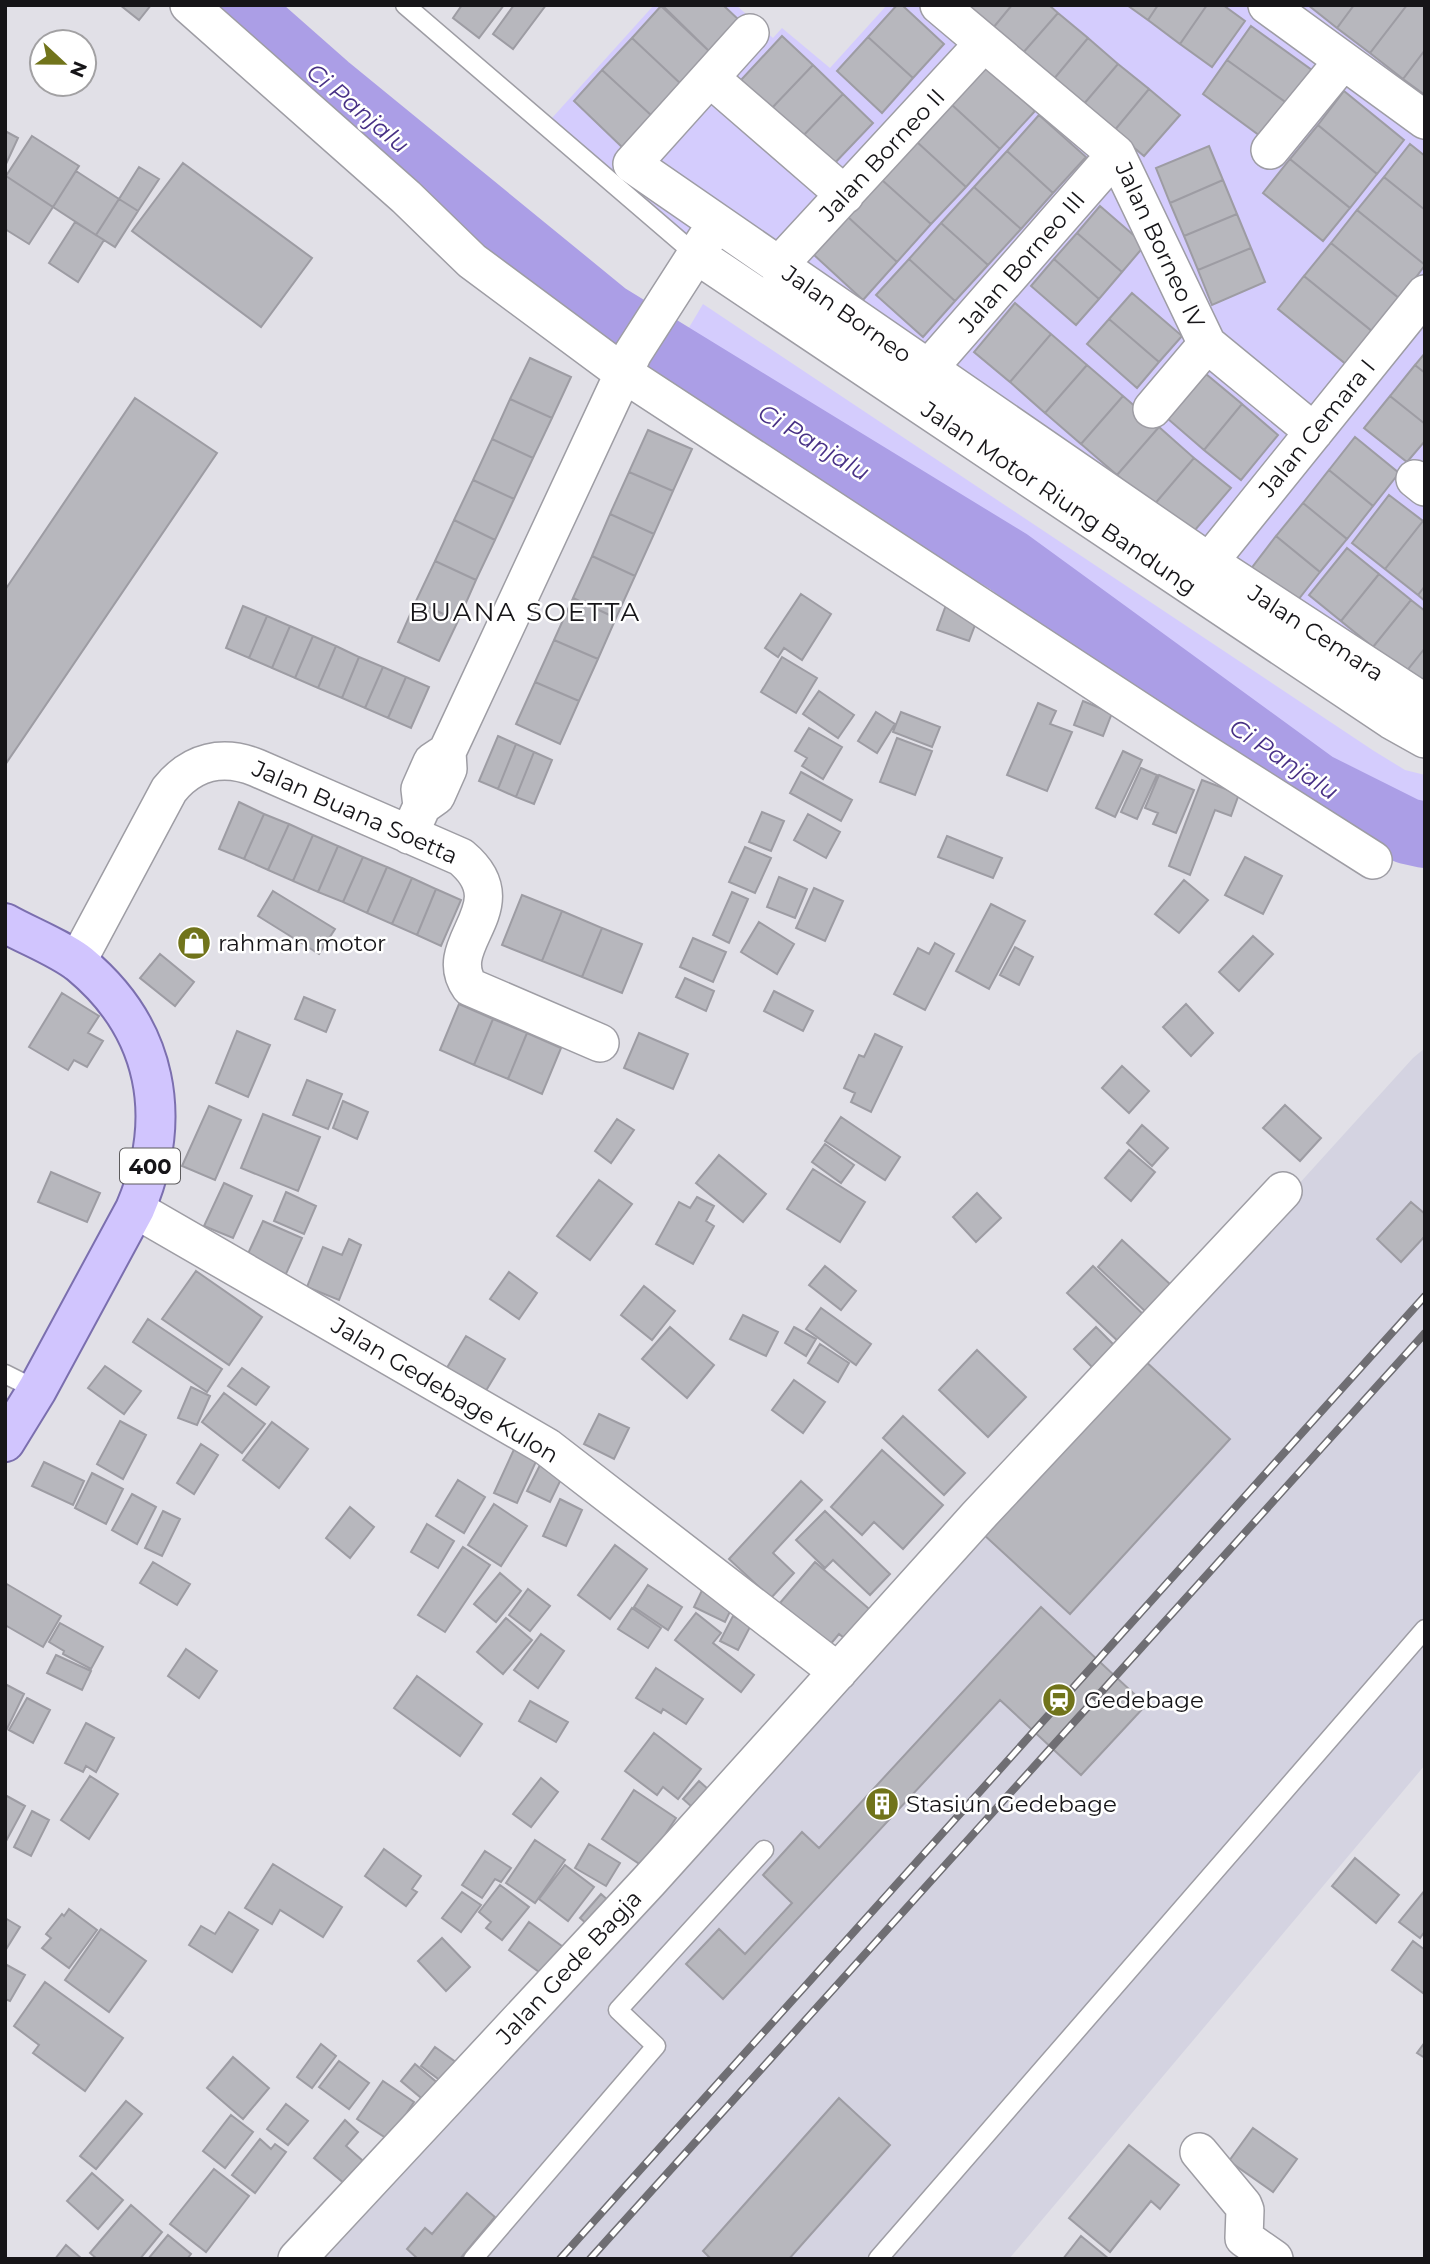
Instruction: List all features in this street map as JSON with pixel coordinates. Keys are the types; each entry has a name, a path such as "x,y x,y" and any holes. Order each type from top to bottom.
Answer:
{"main road":[{"name":"400","path":"5,923 77,962 102,984 123,1010 139,1039 150,1070 156,1126 146,1183 135,1209 21,1382 5,1442"}],"street":[{"path":"189,5 406,197 472,261 628,363 1187,742 1373,860"},
{"name":"Jalan Borneo IV","path":"939,5 1116,154 1207,344 1314,432"},
{"path":"1267,5 1425,120"},
{"name":"Jalan Borneo","path":"750,33 632,164 1209,562"},
{"name":"Jalan Borneo II","path":"778,266 984,43"},
{"path":"1270,150 1343,61"},
{"path":"710,78 845,195"},
{"name":"Jalan Borneo III","path":"927,370 1116,154"},
{"path":"416,820 420,789 432,762 447,752 628,363 717,224"},
{"name":"Jalan Motor Riung Bandung","path":"690,263 1425,740"},
{"name":"Jalan Cemara I","path":"1209,562 1425,294"},
{"path":"1152,409 1207,344"},
{"name":"Jalan Cemara","path":"1209,562 1425,703"},
{"name":"Jalan Buana Soetta","path":"77,962 169,790 177,780 199,765 227,760 243,762 416,820 472,866 483,888 482,908 461,961 463,978 470,987 600,1043"},
{"name":"Jalan Gede Bagja","path":"297,2259 649,1881 978,1516 1283,1191"},
{"name":"Jalan Gedebage Kulon","path":"135,1209 547,1447 838,1672"},
{"path":"1199,2152 1243,2204 1244,2238 1274,2259"}],"lane":[{"path":"405,5 690,263"},
{"path":"878,2259 1425,1629"},
{"path":"473,2259 656,2046 618,2010 764,1850"}],"shaded area":[{"path":"654,5 736,5 773,38 782,28 830,68 887,5 1425,5 1425,719 680,233 552,118"},
{"path":"703,304 1374,751 1405,770 1425,775 1425,820 1386,806 1350,787 681,341"},
{"path":"1425,1048 1425,1765 1009,2259 325,2259 1413,1058"}],"building":[{"path":"120,5 151,5 139,20"},
{"path":"462,5 504,5 479,38 453,18"},
{"path":"514,5 546,5 513,49 493,34"},
{"path":"662,5 723,5 740,21 711,53"},
{"path":"897,5 902,5 944,44 913,78 868,37"},
{"path":"965,5 1012,5 993,28"},
{"path":"1012,5 1049,5 1058,13 1022,54 993,28"},
{"path":"1127,5 1158,5 1148,20"},
{"path":"1158,5 1207,5 1180,44 1148,20"},
{"path":"1207,5 1223,5 1245,21 1212,67 1180,44"},
{"path":"1308,5 1354,5 1337,28"},
{"path":"1354,5 1407,5 1370,53 1337,28"},
{"path":"1407,5 1425,5 1425,50 1403,79 1370,53"},
{"path":"661,6 711,53 681,84 632,38"},
{"path":"1058,13 1088,38 1053,80 1022,54"},
{"path":"1251,26 1316,73 1291,106 1227,60"},
{"path":"782,36 813,65 771,109 741,80"},
{"path":"868,37 913,78 882,113 837,71"},
{"path":"632,38 681,84 652,116 602,70"},
{"path":"1088,38 1118,64 1083,105 1053,80"},
{"path":"1425,50 1425,95 1403,79"},
{"path":"1227,60 1291,106 1267,141 1203,94"},
{"path":"1118,64 1149,89 1114,131 1083,105"},
{"path":"813,65 843,94 801,138 771,109"},
{"path":"986,66 1035,111 1000,149 951,104"},
{"path":"602,70 652,116 623,148 574,101"},
{"path":"1149,89 1180,115 1144,156 1114,131"},
{"path":"1344,91 1404,140 1377,174 1318,125"},
{"path":"843,94 873,123 831,167 801,138"},
{"path":"951,104 1000,149 966,187 917,142"},
{"path":"1039,115 1086,157 1053,193 1007,151"},
{"path":"1318,125 1377,174 1350,208 1290,159"},
{"path":"5,131 18,138 6,164 5,163"},
{"path":"32,136 79,166 53,207 6,176"},
{"path":"917,142 966,187 931,224 882,180"},
{"path":"1410,144 1425,156 1425,210 1384,177"},
{"path":"1209,146 1223,180 1170,203 1156,168"},
{"path":"1007,151 1053,193 1021,229 974,187"},
{"path":"1290,159 1350,208 1323,241 1263,193"},
{"path":"183,163 312,258 261,327 132,231"},
{"path":"139,167 159,179 138,211 119,199"},
{"path":"76,171 119,199 96,235 53,207"},
{"path":"6,176 53,207 29,244 5,229"},
{"path":"1384,177 1425,210 1425,265 1357,210"},
{"path":"882,180 931,224 897,262 848,217"},
{"path":"1223,180 1237,214 1184,236 1170,203"},
{"path":"974,187 1021,229 988,265 941,223"},
{"path":"119,199 138,211 115,247 96,235"},
{"path":"1100,206 1145,245 1122,272 1077,233"},
{"path":"1357,210 1425,265 1400,299 1331,243"},
{"path":"1237,214 1251,248 1198,270 1184,236"},
{"path":"848,217 897,262 863,300 814,255"},
{"path":"75,222 104,240 78,282 49,263"},
{"path":"941,223 988,265 955,301 909,259"},
{"path":"1077,233 1122,272 1099,299 1054,259"},
{"path":"1331,243 1400,299 1373,332 1304,276"},
{"path":"1251,248 1265,282 1212,305 1198,270"},
{"path":"909,259 955,301 923,337 876,295"},
{"path":"1054,259 1099,299 1076,325 1031,286"},
{"path":"1304,276 1373,332 1347,365 1278,309"},
{"path":"1132,293 1182,336 1159,362 1109,319"},
{"path":"1015,303 1051,334 1010,382 974,352"},
{"path":"1109,319 1159,362 1137,388 1087,344"},
{"path":"1051,334 1087,365 1045,413 1010,382"},
{"path":"1425,353 1425,373 1415,365"},
{"path":"530,358 571,377 552,418 510,399"},
{"path":"1087,365 1123,396 1081,444 1045,413"},
{"path":"1415,365 1425,373 1425,424 1390,396"},
{"path":"1206,374 1242,404 1204,450 1168,419"},
{"path":"1123,396 1159,427 1117,475 1081,444"},
{"path":"1390,396 1425,424 1425,441 1407,462 1364,428"},
{"path":"135,398 217,453 5,765 5,590"},
{"path":"510,399 552,418 533,458 492,439"},
{"path":"1242,404 1278,435 1241,480 1204,450"},
{"path":"1159,427 1194,458 1153,506 1117,475"},
{"path":"648,430 692,449 673,491 629,472"},
{"path":"1355,437 1399,473 1373,506 1329,470"},
{"path":"492,439 533,458 514,499 473,480"},
{"path":"1194,458 1231,488 1189,537 1153,506"},
{"path":"1329,470 1373,506 1347,539 1303,503"},
{"path":"629,472 673,491 654,534 610,514"},
{"path":"473,480 514,499 495,540 454,520"},
{"path":"1389,495 1423,521 1385,569 1352,543"},
{"path":"1303,503 1347,539 1320,572 1276,536"},
{"path":"610,514 654,534 635,576 592,556"},
{"path":"454,520 495,540 476,580 435,561"},
{"path":"1423,521 1425,586 1418,595 1385,569"},
{"path":"1276,536 1320,572 1294,605 1250,570"},
{"path":"1347,548 1379,574 1341,621 1309,595"},
{"path":"592,556 635,576 616,618 573,598"},
{"path":"435,561 476,580 458,621 416,601"},
{"path":"1379,574 1411,600 1373,647 1341,621"},
{"path":"1425,586 1425,601 1418,595"},
{"path":"801,594 831,614 802,660 784,648 778,657 765,648"},
{"path":"573,598 616,618 598,659 554,640"},
{"path":"1411,600 1425,611 1425,648 1405,673 1373,647"},
{"path":"416,601 458,621 439,661 398,642"},
{"path":"946,605 978,617 969,641 937,630"},
{"path":"243,606 267,616 249,658 226,648"},
{"path":"267,616 290,626 272,668 249,658"},
{"path":"290,626 313,636 295,678 272,668"},
{"path":"313,636 336,646 318,688 295,678"},
{"path":"554,640 598,659 579,701 535,682"},
{"path":"336,646 359,657 342,698 318,688"},
{"path":"1425,648 1425,689 1405,673"},
{"path":"359,657 383,667 365,708 342,698"},
{"path":"782,657 817,678 796,713 761,692"},
{"path":"383,667 406,677 388,718 365,708"},
{"path":"406,677 429,687 411,728 388,718"},
{"path":"535,682 579,701 560,744 516,724"},
{"path":"819,691 854,715 838,738 803,714"},
{"path":"1083,701 1112,713 1103,736 1074,725"},
{"path":"1038,703 1056,711 1050,724 1072,732 1047,791 1007,775"},
{"path":"876,712 895,724 877,753 858,741"},
{"path":"901,712 940,727 932,747 893,732"},
{"path":"809,728 842,747 823,779 802,766 807,758 795,751"},
{"path":"498,736 516,744 498,789 479,781"},
{"path":"897,738 932,751 915,795 880,782"},
{"path":"516,744 534,752 516,797 498,789"},
{"path":"1123,751 1142,760 1115,817 1096,808"},
{"path":"534,752 552,760 534,804 516,797"},
{"path":"1141,768 1157,775 1137,819 1121,812"},
{"path":"801,772 852,800 841,821 790,793"},
{"path":"1159,775 1194,790 1176,833 1153,824 1158,813 1145,808"},
{"path":"1202,780 1239,794 1231,816 1215,810 1190,875 1169,866"},
{"path":"239,802 264,814 244,859 219,849"},
{"path":"762,812 784,821 771,851 749,842"},
{"path":"264,814 289,824 268,870 244,859"},
{"path":"808,814 840,832 826,858 794,840"},
{"path":"289,824 313,835 293,881 268,870"},
{"path":"313,835 338,846 318,892 293,881"},
{"path":"947,836 1002,858 993,878 938,857"},
{"path":"338,846 363,857 343,902 318,892"},
{"path":"745,847 771,858 755,893 729,882"},
{"path":"363,857 387,867 367,913 343,902"},
{"path":"1245,857 1282,876 1263,914 1225,895"},
{"path":"387,867 412,878 392,924 367,913"},
{"path":"779,877 807,889 795,918 767,907"},
{"path":"412,878 436,889 417,935 392,924"},
{"path":"1184,880 1208,900 1179,933 1155,914"},
{"path":"814,888 843,901 825,941 796,928"},
{"path":"436,889 461,900 441,946 417,935"},
{"path":"273,891 335,929 319,954 258,916"},
{"path":"732,892 748,899 729,943 713,935"},
{"path":"522,895 562,911 542,961 502,945"},
{"path":"991,904 1025,921 989,989 956,971"},
{"path":"562,911 602,928 582,977 542,961"},
{"path":"759,922 794,944 777,974 741,952"},
{"path":"602,928 642,944 622,993 582,977"},
{"path":"1253,936 1273,954 1239,991 1219,972"},
{"path":"693,938 726,952 713,982 680,967"},
{"path":"935,943 954,954 925,1010 894,994 918,948 929,954"},
{"path":"1015,947 1033,957 1019,985 1000,975"},
{"path":"160,954 194,982 175,1006 140,978"},
{"path":"685,978 714,991 706,1011 676,997"},
{"path":"774,991 813,1011 803,1031 764,1011"},
{"path":"62,993 99,1016 88,1033 103,1041 87,1067 74,1060 68,1070 29,1047"},
{"path":"304,997 335,1010 326,1032 295,1019"},
{"path":"459,1004 493,1019 474,1065 440,1050"},
{"path":"1186,1004 1213,1033 1191,1056 1163,1027"},
{"path":"493,1019 527,1033 508,1079 474,1065"},
{"path":"237,1031 270,1045 248,1097 216,1083"},
{"path":"527,1033 561,1048 542,1094 508,1079"},
{"path":"639,1033 688,1054 673,1089 624,1068"},
{"path":"875,1034 902,1047 871,1112 851,1102 855,1093 844,1088 859,1055 864,1057"},
{"path":"1122,1066 1149,1091 1129,1113 1102,1088"},
{"path":"307,1080 342,1094 328,1129 293,1115"},
{"path":"343,1101 368,1112 357,1139 333,1128"},
{"path":"1285,1105 1321,1138 1300,1161 1263,1128"},
{"path":"209,1106 241,1120 215,1180 182,1166"},
{"path":"263,1114 320,1137 298,1191 241,1168"},
{"path":"841,1117 900,1157 885,1180 825,1141"},
{"path":"617,1119 634,1130 611,1163 595,1151"},
{"path":"1142,1125 1168,1148 1152,1166 1127,1143"},
{"path":"825,1144 854,1165 841,1183 812,1162"},
{"path":"1129,1150 1155,1172 1131,1201 1105,1178"},
{"path":"719,1155 766,1194 743,1222 696,1183"},
{"path":"813,1169 865,1202 840,1242 787,1209"},
{"path":"51,1172 100,1193 87,1222 38,1202"},
{"path":"599,1180 632,1204 590,1260 557,1236"},
{"path":"224,1183 252,1196 233,1238 204,1226"},
{"path":"286,1192 316,1206 304,1234 274,1221"},
{"path":"977,1193 1001,1218 976,1242 953,1217"},
{"path":"697,1197 714,1206 706,1221 714,1226 693,1264 656,1244 679,1202 690,1208"},
{"path":"1411,1202 1425,1214 1425,1236 1401,1262 1377,1239"},
{"path":"263,1221 302,1238 285,1276 246,1258"},
{"path":"349,1239 361,1245 339,1300 307,1287 323,1247 342,1255"},
{"path":"1122,1240 1171,1285 1146,1312 1098,1267"},
{"path":"825,1266 856,1291 841,1310 809,1285"},
{"path":"1093,1266 1147,1318 1122,1345 1067,1293"},
{"path":"196,1271 262,1317 229,1365 162,1319"},
{"path":"509,1272 537,1293 519,1319 490,1299"},
{"path":"644,1286 675,1311 652,1340 621,1315"},
{"path":"821,1308 871,1344 856,1365 806,1329"},
{"path":"743,1315 778,1332 766,1356 730,1339"},
{"path":"148,1319 222,1369 207,1392 133,1342"},
{"path":"670,1327 714,1365 687,1398 642,1359"},
{"path":"794,1327 816,1339 806,1356 785,1343"},
{"path":"1096,1327 1119,1350 1097,1372 1074,1349"},
{"path":"466,1336 505,1359 481,1399 442,1376"},
{"path":"820,1344 849,1363 838,1382 808,1363"},
{"path":"977,1350 1026,1397 988,1437 939,1390"},
{"path":"1143,1359 1230,1439 1070,1614 983,1534"},
{"path":"105,1366 141,1391 124,1414 88,1388"},
{"path":"242,1368 269,1387 256,1405 228,1386"},
{"path":"794,1380 825,1402 803,1433 772,1410"},
{"path":"191,1387 210,1396 197,1425 178,1418"},
{"path":"224,1393 265,1424 242,1453 202,1422"},
{"path":"599,1414 629,1428 614,1459 584,1444"},
{"path":"903,1416 965,1473 944,1495 883,1438"},
{"path":"120,1421 146,1435 123,1479 97,1464"},
{"path":"272,1422 308,1449 279,1488 243,1460"},
{"path":"201,1444 218,1455 194,1494 177,1483"},
{"path":"516,1445 539,1455 517,1503 494,1493"},
{"path":"882,1450 943,1505 903,1549 874,1522 862,1535 831,1507"},
{"path":"542,1461 565,1471 550,1502 527,1491"},
{"path":"44,1462 84,1481 73,1505 32,1486"},
{"path":"92,1473 123,1489 106,1524 75,1508"},
{"path":"458,1480 485,1497 464,1533 436,1516"},
{"path":"801,1481 822,1500 773,1553 794,1573 771,1598 729,1559"},
{"path":"132,1494 156,1507 137,1544 112,1530"},
{"path":"560,1499 582,1510 566,1546 543,1536"},
{"path":"494,1504 527,1526 501,1566 468,1545"},
{"path":"350,1507 374,1527 350,1558 326,1538"},
{"path":"163,1511 180,1519 162,1556 145,1548"},
{"path":"825,1511 890,1574 870,1595 833,1560 825,1568 796,1540"},
{"path":"427,1524 454,1541 438,1568 411,1552"},
{"path":"615,1545 647,1569 610,1619 578,1595"},
{"path":"463,1547 490,1565 445,1632 418,1615"},
{"path":"153,1562 190,1584 177,1605 140,1583"},
{"path":"815,1562 875,1614 849,1642 839,1634 829,1646 780,1603"},
{"path":"500,1573 521,1591 496,1622 474,1604"},
{"path":"706,1582 737,1597 725,1622 694,1607"},
{"path":"5,1583 61,1616 43,1647 5,1625"},
{"path":"648,1585 682,1607 668,1630 634,1607"},
{"path":"528,1589 550,1606 530,1631 509,1615"},
{"name":"Stasiun Gedebage","path":"1041,1607 1146,1705 1081,1775 1000,1700 723,1999 686,1964 719,1929 745,1954 792,1903 763,1875 802,1832 819,1848"},
{"path":"632,1608 661,1628 648,1648 618,1629"},
{"path":"696,1613 721,1633 713,1643 754,1675 741,1692 675,1640"},
{"path":"733,1616 751,1625 738,1650 720,1641"},
{"path":"506,1618 532,1640 503,1674 477,1652"},
{"path":"60,1623 103,1647 91,1669 63,1654 64,1651 49,1642"},
{"path":"541,1634 564,1651 538,1688 514,1670"},
{"path":"186,1649 217,1671 199,1698 168,1676"},
{"path":"56,1655 91,1671 82,1690 47,1673"},
{"path":"656,1668 703,1699 686,1724 663,1709 661,1713 636,1698"},
{"path":"417,1676 482,1724 460,1756 394,1708"},
{"path":"5,1684 24,1694 7,1729 5,1728"},
{"path":"27,1698 50,1710 33,1743 9,1730"},
{"path":"530,1701 568,1722 556,1742 519,1721"},
{"path":"86,1723 114,1738 96,1772 86,1766 83,1772 65,1763"},
{"path":"654,1733 701,1769 678,1799 663,1787 657,1795 625,1771"},
{"path":"90,1776 118,1794 89,1839 61,1820"},
{"path":"541,1778 558,1792 531,1827 513,1814"},
{"path":"699,1781 717,1797 701,1815 683,1799"},
{"path":"634,1790 676,1818 644,1867 602,1839"},
{"path":"5,1795 25,1806 5,1843"},
{"path":"32,1811 49,1820 31,1856 14,1847"},
{"path":"535,1840 565,1860 535,1903 506,1883"},
{"path":"589,1844 620,1863 606,1886 575,1868"},
{"path":"384,1849 421,1876 412,1889 417,1892 406,1906 365,1876"},
{"path":"485,1851 511,1868 501,1882 495,1879 482,1898 462,1885"},
{"path":"1355,1858 1399,1895 1376,1923 1332,1886"},
{"path":"273,1864 342,1907 323,1937 280,1910 272,1924 245,1908"},
{"path":"565,1865 594,1887 568,1921 539,1899"},
{"path":"500,1885 529,1907 502,1940 486,1928 491,1922 479,1912"},
{"path":"1425,1890 1425,1931 1420,1938 1399,1922"},
{"path":"462,1892 481,1905 461,1932 442,1918"},
{"path":"601,1894 618,1909 597,1933 580,1918"},
{"path":"69,1909 97,1930 69,1968 42,1948 51,1938 46,1934"},
{"path":"229,1912 258,1930 232,1972 189,1945 201,1926 215,1934"},
{"path":"5,1918 20,1927 5,1951"},
{"path":"529,1922 570,1952 550,1980 509,1950"},
{"path":"101,1929 146,1961 109,2012 65,1980"},
{"path":"442,1938 470,1967 446,1991 418,1961"},
{"path":"1413,1941 1425,1950 1423,1993 1392,1970"},
{"path":"5,1964 25,1975 10,2001 5,1999"},
{"path":"45,1982 123,2038 85,2091 33,2053 39,2045 14,2026"},
{"path":"1425,2042 1425,2058 1417,2053"},
{"path":"321,2044 336,2056 312,2088 297,2077"},
{"path":"435,2047 464,2068 449,2087 421,2066"},
{"path":"233,2057 269,2088 243,2119 207,2088"},
{"path":"339,2061 369,2083 349,2109 319,2087"},
{"path":"415,2064 440,2085 426,2102 401,2081"},
{"path":"383,2081 414,2102 389,2140 357,2119"},
{"path":"839,2098 890,2145 789,2259 711,2259 703,2251"},
{"path":"126,2101 142,2114 96,2169 80,2156"},
{"path":"286,2104 308,2121 288,2145 267,2129"},
{"path":"231,2115 253,2132 225,2168 203,2151"},
{"path":"345,2120 358,2132 346,2146 363,2161 345,2184 314,2158"},
{"path":"1253,2128 1297,2159 1273,2192 1229,2161"},
{"path":"260,2139 271,2149 275,2144 286,2152 255,2193 232,2175"},
{"path":"1129,2145 1179,2185 1160,2209 1151,2201 1110,2252 1069,2218"},
{"path":"214,2169 249,2196 206,2252 170,2224"},
{"path":"92,2173 123,2200 98,2229 67,2201"},
{"path":"467,2193 495,2217 460,2259 418,2259 407,2249 425,2228 432,2234"},
{"path":"131,2205 162,2232 140,2259 97,2259 90,2253"},
{"path":"168,2235 191,2254 187,2259 148,2259"},
{"path":"1081,2236 1109,2259 1063,2259"},
{"path":"66,2245 82,2259 55,2259"}],"waterway":[{"name":"Ci Panjalu","path":"234,5 327,87 607,316 1009,562 1315,785 1407,831 1425,835"}],"railway":[{"path":"560,2259 1425,1296"},
{"path":"590,2259 1425,1333"}],"place":[{"name":"rahman motor","path":"194,943"},
{"name":"Gedebage","path":"1059,1700"},
{"name":"Stasiun Gedebage","path":"882,1804"}],"district":[{"name":"BUANA SOETTA","path":"525,612"}]}
